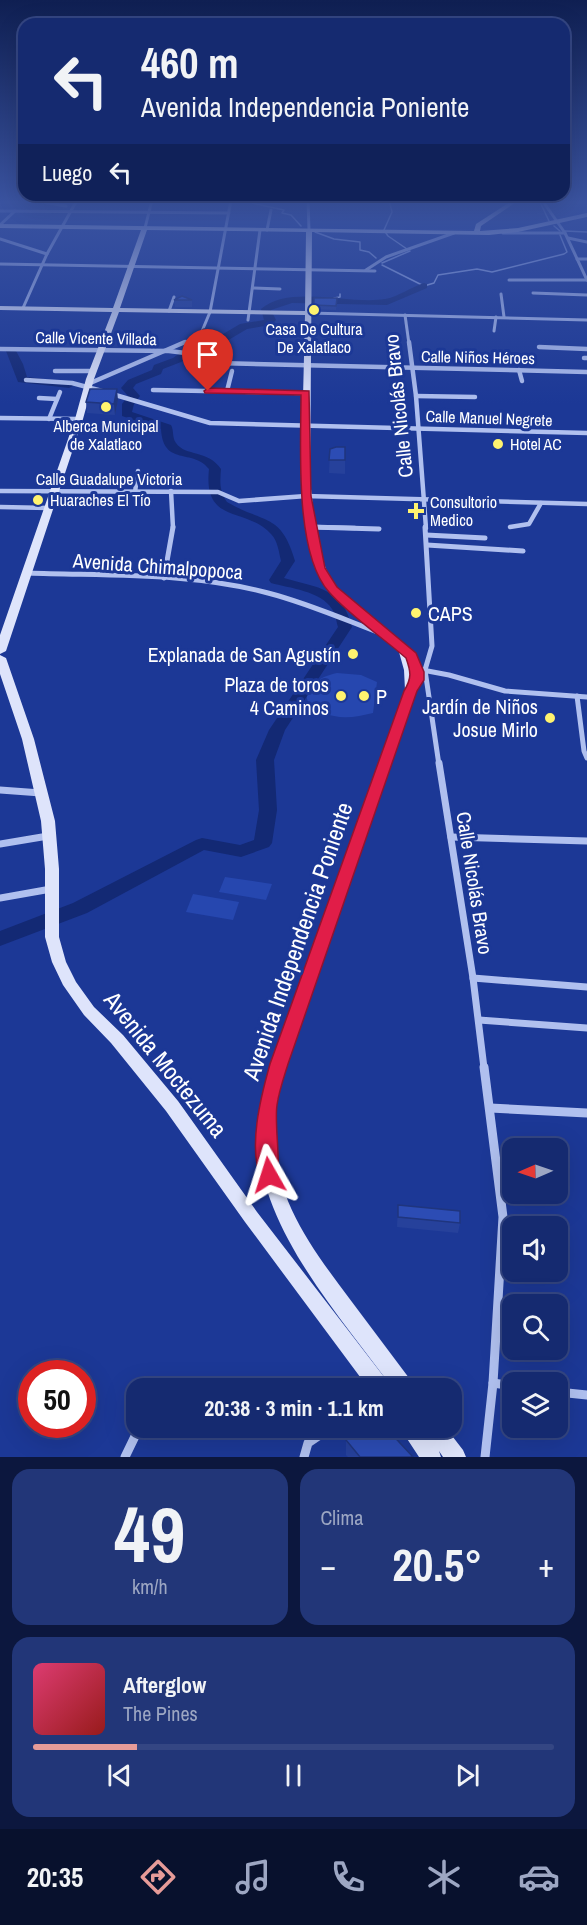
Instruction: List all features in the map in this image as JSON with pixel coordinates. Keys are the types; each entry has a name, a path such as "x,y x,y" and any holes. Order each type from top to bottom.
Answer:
{"main road":[{"path":"0,651 79,419 88,385 131,268"},
{"path":"308,269 306,496 319,568 333,590 415,660 421,669"},
{"path":"0,308 210,312 248,317 309,306"},
{"name":"Avenida Independencia Poniente","path":"404,652 410,669 411,690"},
{"path":"0,658 28,739 41,793"},
{"name":"Avenida Independencia Poniente","path":"397,1378 300,1247 281,1213 269,1175 266,1140 267,1106 279,1064 411,690 421,669"},
{"name":"Avenida Moctezuma","path":"41,793 48,821 52,937 59,962 70,985 89,1011 117,1040 172,1106 251,1217 373,1378"},
{"path":"417,1438 431,1457"},
{"path":"442,1438 456,1457"}],"street":[{"path":"23,308 43,268"},
{"path":"26,380 88,385 200,336 210,312 220,268 375,271"},
{"path":"248,317 256,268"},
{"path":"509,280 587,280"},
{"path":"254,288 280,289"},
{"path":"551,290 587,292"},
{"path":"533,293 587,292"},
{"path":"501,294 504,317"},
{"path":"169,311 174,297"},
{"path":"309,306 405,315 587,320"},
{"name":"Calle Nicolás Bravo","path":"405,315 416,396 432,646 421,669 473,978 503,1217 493,1383 485,1457"},
{"path":"494,331 496,317"},
{"name":"Calle Vicente Villada","path":"0,347 192,353"},
{"path":"539,347 587,349"},
{"name":"Calle Niños Héroes","path":"192,353 202,355 214,363 587,372"},
{"path":"519,370 522,381"},
{"path":"55,371 93,371"},
{"path":"227,391 232,371"},
{"name":"Calle Manuel Negrete","path":"88,385 205,422 587,433"},
{"path":"153,390 306,393"},
{"path":"49,419 60,392"},
{"path":"416,396 475,397"},
{"path":"39,398 57,399"},
{"path":"0,418 79,419"},
{"path":"135,492 138,471"},
{"name":"Calle Guadalupe Victoria","path":"0,491 203,491 218,492 239,501 306,496 587,504"},
{"path":"164,578 173,531 171,492"},
{"path":"510,527 530,524 541,503"},
{"path":"0,507 49,508"},
{"path":"311,527 379,529"},
{"path":"426,535 485,538"},
{"path":"427,545 523,551"},
{"name":"Avenida Chimalpopoca","path":"28,573 164,578 228,584 284,597 385,634"},
{"path":"421,669 505,691 587,697"},
{"path":"577,696 584,751 587,758"},
{"path":"0,790 41,793"},
{"path":"0,844 49,836"},
{"path":"451,837 587,841"},
{"path":"0,898 52,889"},
{"path":"473,978 587,987"},
{"path":"479,1020 587,1028"},
{"path":"490,1108 587,1113"},
{"path":"493,1383 502,1384"},
{"path":"568,1393 587,1395"},
{"path":"125,1457 134,1438"},
{"path":"304,1457 308,1443 315,1438"}],"shaded area":[{"name":"Plaza de toros 4 Caminos","path":"337,673 361,675 377,682 373,713 339,717 313,707 307,695 310,688 315,682"},
{"path":"225,877 272,884 266,900 219,892"},
{"path":"193,894 239,902 233,920 186,912"}],"building":[{"path":"182,296 192,300 174,300"},
{"path":"314,298 337,298 336,306 314,305"},
{"path":"204,329 218,331 205,339 193,336"},
{"path":"90,389 117,389 114,404 86,402"},
{"path":"345,447 345,460 329,460 330,449"},
{"path":"398,1205 460,1211 460,1223 398,1217"},
{"path":"349,1438 395,1438 413,1457 360,1457 346,1440"}],"waterway":[{"path":"388,268 424,286 434,283 438,275 477,269 492,272 508,268"},
{"path":"0,939 80,908 202,844 241,851 263,843 268,810 265,760 277,730 345,627 340,609 329,597 276,580 288,561 284,545 276,531 265,523 223,504 216,496 213,485 215,469 209,461 177,451 168,442 167,427 126,414 128,404 134,396 127,388 132,382 157,372 158,367 177,360 192,349 211,346 244,326 267,323 271,320 266,309 278,303 292,300 387,302 424,286"},
{"path":"334,298 340,297 340,294"},
{"path":"11,351 18,364 22,380 69,385"}],"place":[{"name":"Casa De Cultura De Xalatlaco","path":"314,310"},
{"name":"Alberca Municipal de Xalatlaco","path":"106,407"},
{"name":"Hotel AC","path":"498,444"},
{"name":"Huaraches El Tío","path":"38,500"},
{"name":"Consultorio Medico","path":"416,511"},
{"name":"CAPS","path":"416,613"},
{"name":"Explanada de San Agustín","path":"353,654"},
{"name":"Plaza de toros 4 Caminos","path":"341,696"},
{"name":"P","path":"364,696"},
{"name":"Jardín de Niños Josue Mirlo","path":"550,718"}],"route":[{"path":"208,391 306,393 306,496 319,568 333,590 411,656 417,667 417,680 410,691 279,1064 267,1106 266,1140 269,1175"}]}
